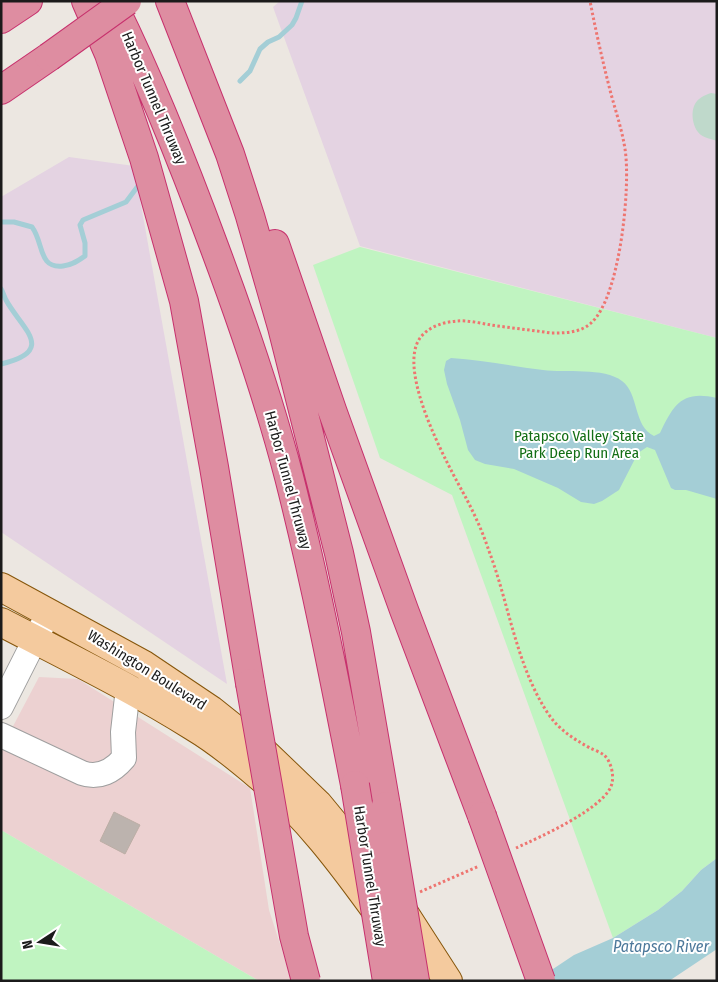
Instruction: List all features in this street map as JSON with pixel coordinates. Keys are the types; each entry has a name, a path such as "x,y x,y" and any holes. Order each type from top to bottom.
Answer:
{"highway":[{"path":"86,1 109,54 144,158 184,301 294,936 306,981"},
{"name":"Harbor Tunnel Thruway","path":"111,1 167,123 195,194 248,339 289,475 322,615 355,785 387,981"},
{"path":"1,90 127,1"},
{"name":"Harbor Tunnel Thruway","path":"170,1 230,154 250,216 282,327 339,553 356,632 415,981"},
{"path":"1,19 26,3"},
{"path":"230,154 263,211 287,274 332,410 541,981"}],"main road":[{"name":"Washington Boulevard","path":"1,587 144,665 211,710 266,754 318,804 360,853 399,917 448,981"},
{"name":"Washington Boulevard","path":"1,622 128,688 196,728 259,776 302,818 343,866 399,917 422,981"}],"street":[{"path":"1,707 49,612"},
{"path":"1,735 82,773 90,776 100,775 118,765 124,758 128,688"}],"path":[{"path":"512,850 580,816 599,803 612,784 612,772 609,762 604,755 559,728 533,689 488,549 466,498 452,474 430,425 419,393 414,362 415,349 419,339 428,330 442,323 458,321 551,333 576,331 589,325 598,316 608,297 622,235 627,198 625,151 603,64 590,1"},
{"path":"399,917 480,865"}],"shaded area":[{"path":"280,1 717,1 717,338 360,246 273,7"},
{"path":"69,157 134,166 227,684 1,532 1,197"},
{"path":"39,677 78,679 250,788 269,910 292,981 259,981 1,830 1,749"}],"green space":[{"path":"711,93 717,94 717,141 701,135 693,121 693,108 696,102"},
{"name":"Patapsco Valley State Park Deep Run Area","path":"360,247 717,338 717,858 701,870 682,891 658,910 613,938 452,495 380,458 313,265"},
{"path":"1,830 259,981 1,981"}],"water":[{"path":"451,358 552,371 595,372 614,377 627,386 643,425 654,436 660,433 675,407 687,398 705,396 717,398 717,499 686,490 671,488 655,450 647,447 638,453 619,490 594,504 581,502 558,488 514,469 485,464 475,460 468,450 447,384 444,370 446,361"},
{"name":"Patapsco River","path":"717,858 717,949 669,981 535,981 574,955 613,938 658,910 682,891 701,870"}],"building":[{"path":"114,812 140,825 125,854 100,841"}],"waterway":[{"path":"240,81 250,71 260,49 268,42 279,37 292,25 302,1"},
{"path":"1,222 14,222 32,227 45,259 55,266 69,265 85,256 85,243 80,225 83,220 126,202 141,182"},
{"path":"1,289 12,310 26,329 32,345 28,352 18,359 1,364"}]}
